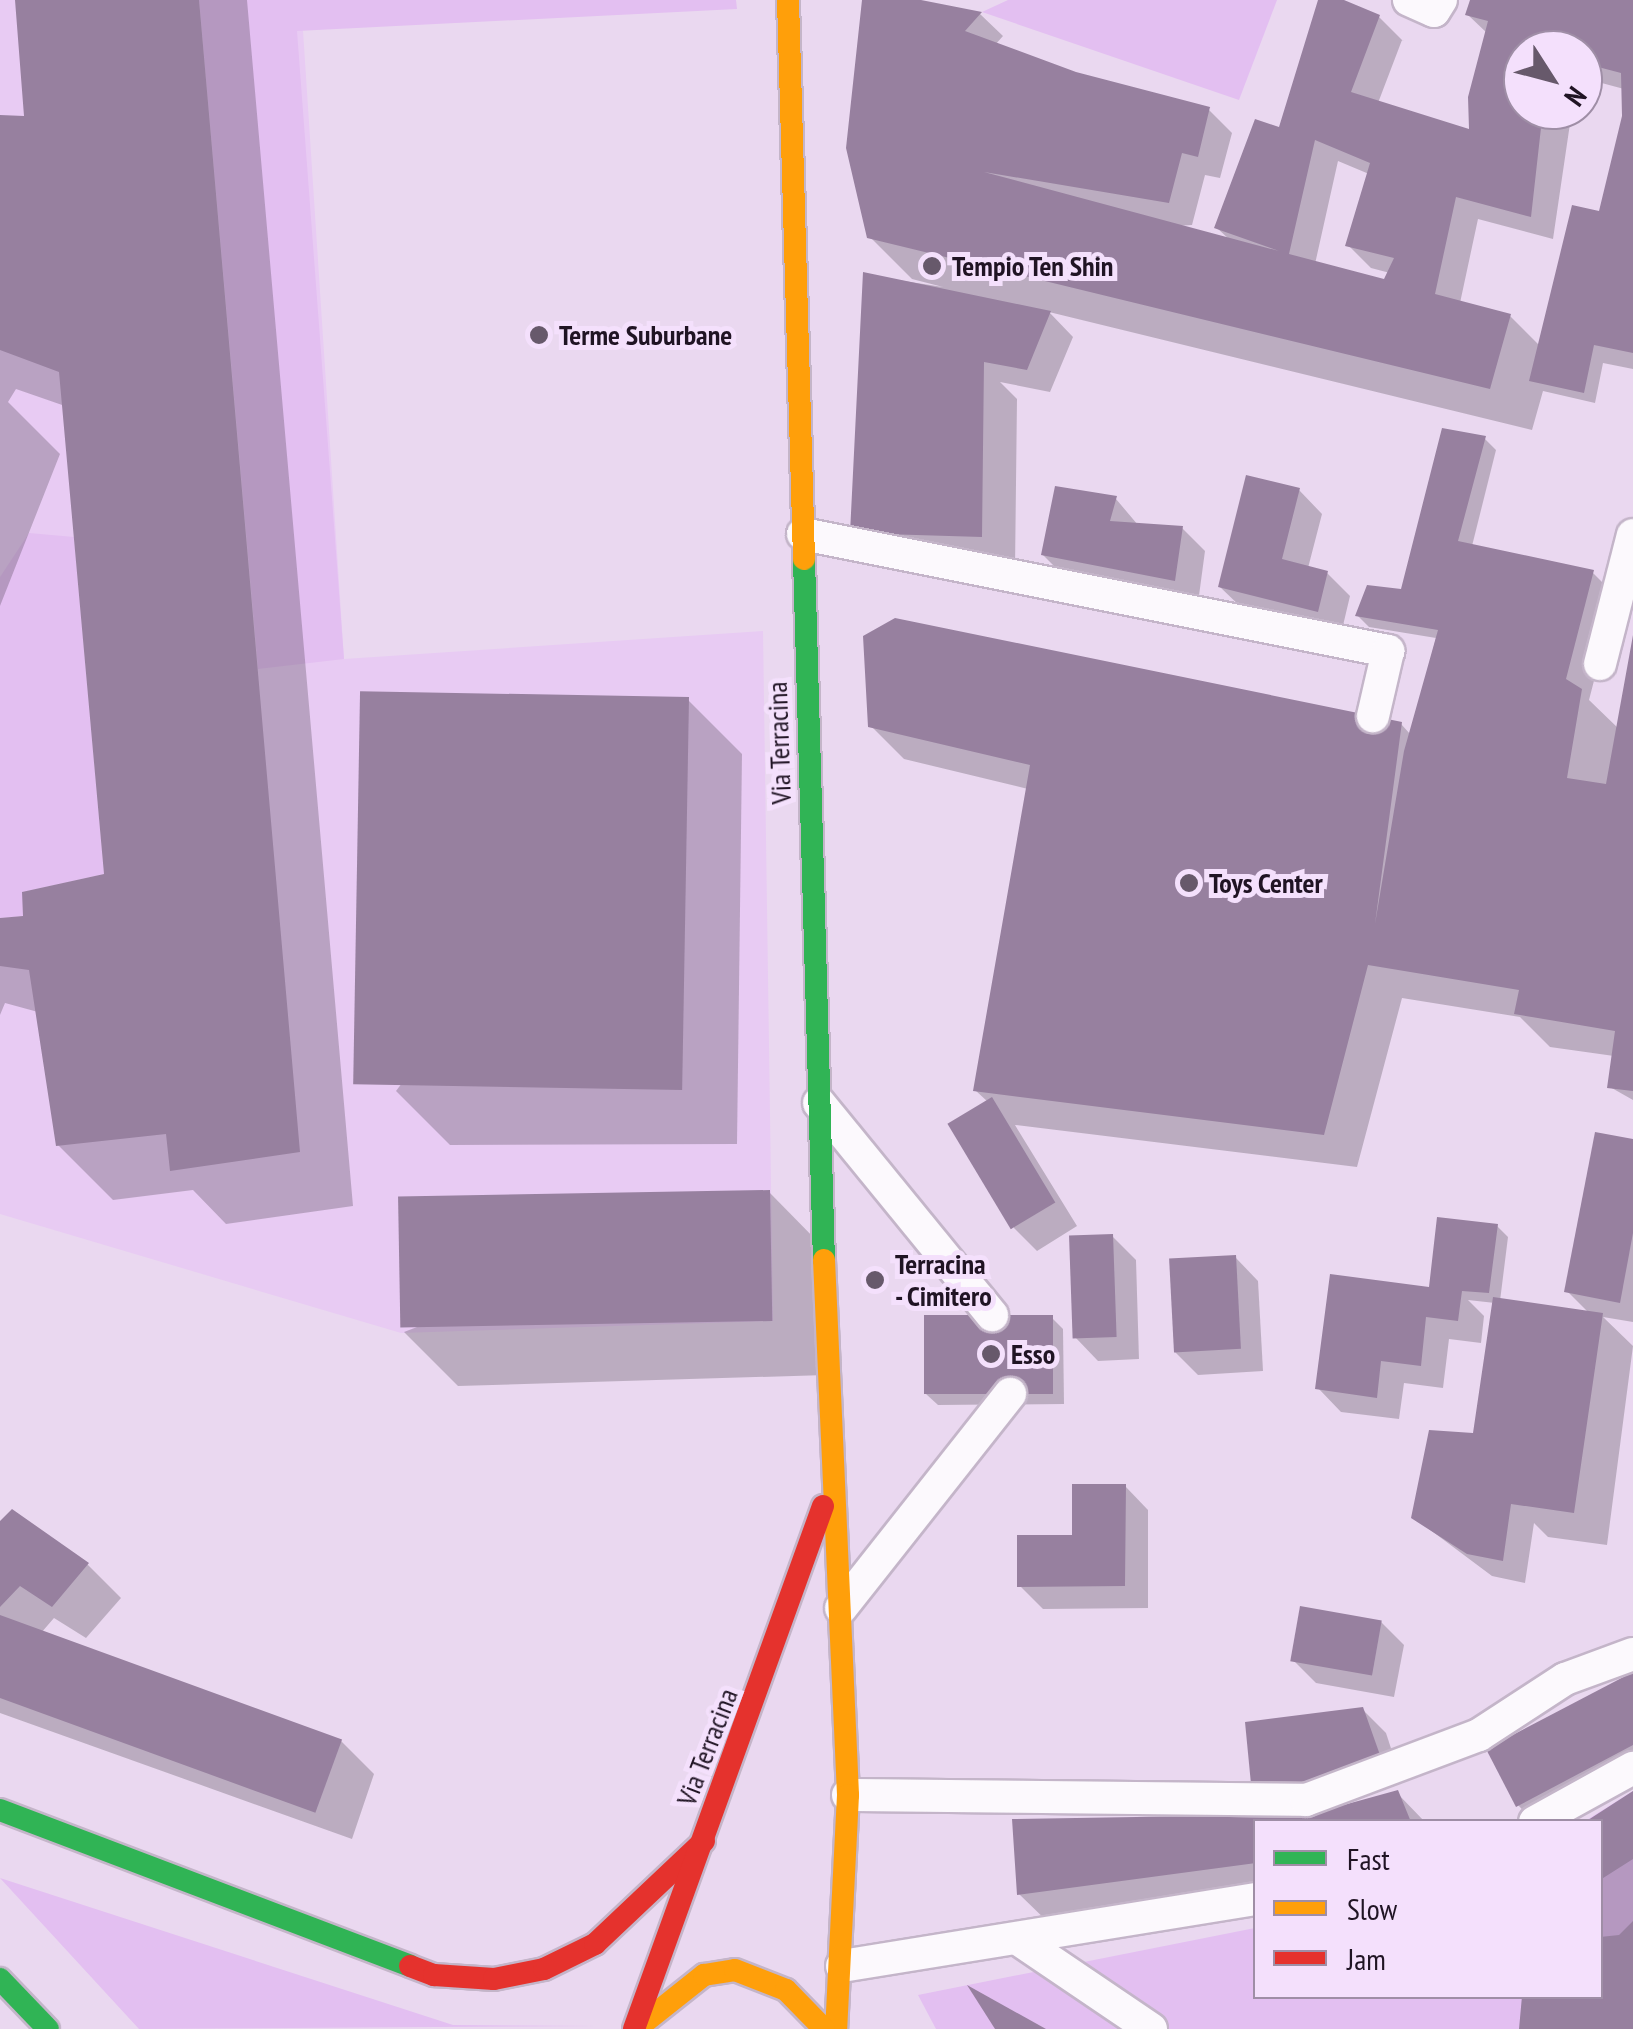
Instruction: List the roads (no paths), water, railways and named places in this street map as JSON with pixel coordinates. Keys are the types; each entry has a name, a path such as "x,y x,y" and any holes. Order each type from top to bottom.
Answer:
{"main road":[{"name":"Via Terracina","path":"788,0 830,1484 848,1795 836,2029"},
{"name":"Via Terracina","path":"635,2029 830,1484"},
{"path":"0,1810 434,1976 494,1979 544,1969 595,1944 704,1841"},
{"path":"635,2029 704,1975 735,1970 786,1990 824,2029"},
{"path":"0,1979 48,2029"}],"lane":[{"path":"1409,0 1434,11 1441,0"},
{"path":"804,534 1388,650 1373,716"},
{"path":"1600,664 1633,535"},
{"path":"820,1103 992,1316"},
{"path":"840,1608 1010,1394"},
{"path":"848,1795 1306,1800 1479,1735 1566,1679 1633,1654"},
{"path":"1540,1819 1633,1768"},
{"path":"842,1966 1022,1941 1253,1899"},
{"path":"1022,1941 1152,2029"}],"place":[{"name":"Tempio Ten Shin","path":"932,266"},
{"name":"Terme Suburbane","path":"539,335"},
{"name":"Toys Center","path":"1189,883"},
{"name":"Terracina - Cimitero","path":"875,1280"},
{"name":"Esso","path":"991,1354"}]}
